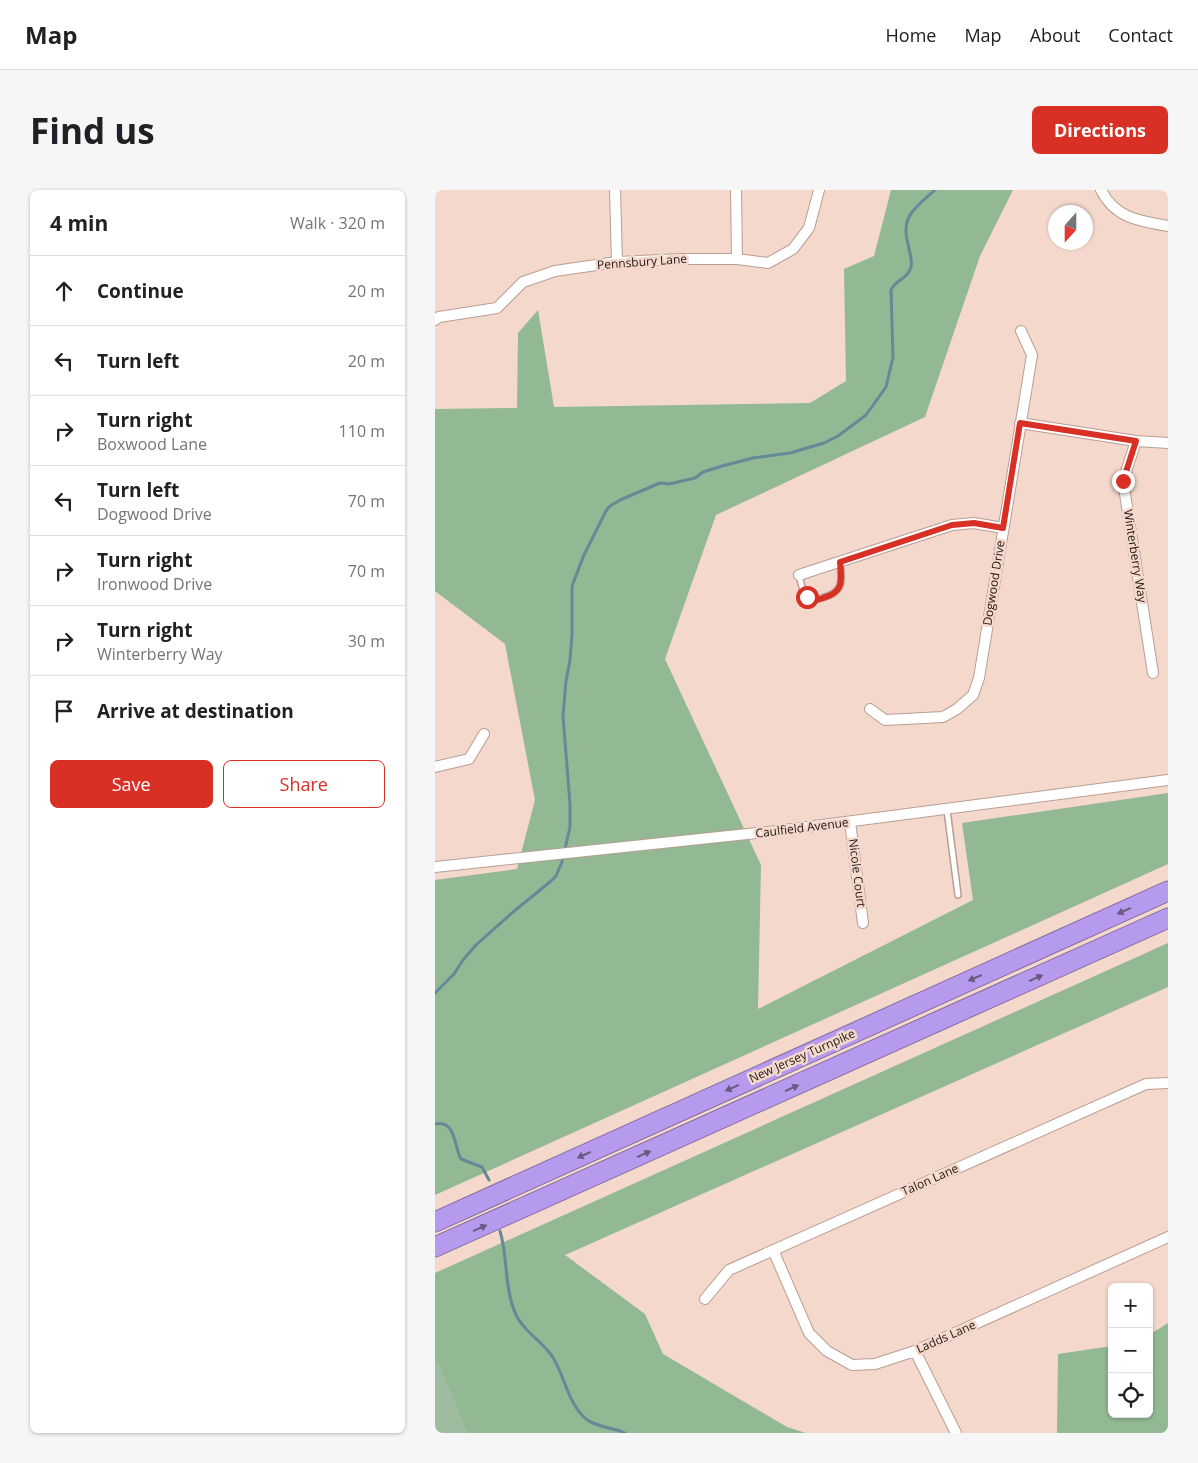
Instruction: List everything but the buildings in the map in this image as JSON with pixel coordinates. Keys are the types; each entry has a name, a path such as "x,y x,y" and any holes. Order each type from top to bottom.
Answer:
{"highway":[{"name":"New Jersey Turnpike","path":"435,1222 1168,891"},
{"name":"New Jersey Turnpike","path":"435,1247 1168,918"}],"street":[{"path":"615,190 617,262"},
{"path":"737,190 737,259"},
{"name":"Pennsbury Lane","path":"435,320 439,317 497,308 523,282 555,271 617,262 737,259 768,263 793,249 809,228 819,190"},
{"path":"1101,190 1107,202 1121,213 1141,221 1168,226"},
{"name":"Dogwood Drive","path":"870,709 885,720 943,716 957,709 973,695 979,678 1032,355 1021,331"},
{"path":"1020,423 1136,441 1168,443"},
{"name":"Winterberry Way","path":"1136,441 1123,481 1153,673"},
{"path":"799,575 952,525 974,523 1003,528"},
{"path":"435,767 469,759 484,734"},
{"name":"Caulfield Avenue","path":"435,868 850,822 1168,780"},
{"name":"Nicole Court","path":"850,822 863,924"},
{"name":"Talon Lane","path":"705,1299 729,1270 1146,1084 1168,1083"},
{"name":"Ladds Lane","path":"773,1250 809,1333 827,1351 853,1365 875,1364 915,1351 1168,1236"},
{"path":"915,1351 956,1433"}],"lane":[{"path":"799,575 803,592 811,600 832,595 837,592 841,583 840,562"},
{"path":"947,810 958,895"}],"green space":[{"path":"891,190 1013,190 980,256 925,417 716,515 665,659 761,865 758,1009 973,900 962,823 1168,793 1168,864 435,1195 435,880 517,869 535,800 505,644 435,591 435,409 517,408 518,333 538,310 554,407 810,403 846,381 844,269 874,256"},
{"path":"1168,943 1168,987 565,1255 645,1314 663,1354 787,1427 806,1433 467,1433 438,1362 435,1362 435,1273"},
{"path":"1168,1323 1168,1433 1057,1433 1058,1354 1108,1347 1108,1418 1153,1418 1153,1332"},
{"path":"438,1361 467,1433 435,1433 435,1362"}],"waterway":[{"path":"435,993 454,974 476,945 556,876 562,862 570,827 563,716 572,634 572,586 584,555 606,511 620,500 660,483 669,484 695,478 703,472 722,466 753,458 790,453 824,443 838,436 866,415 886,387 893,357 891,290 907,274 911,267 906,234 908,219 916,207 935,190"},
{"path":"435,1124 442,1124 451,1130 461,1159 482,1167 489,1180"},
{"path":"500,1231 509,1291 517,1317 552,1356 580,1413 590,1422 625,1433"}],"route":[{"path":"807,597 815,600 837,592 841,583 840,562 952,525 974,523 1003,528 1020,423 1136,441 1123,481"}]}
